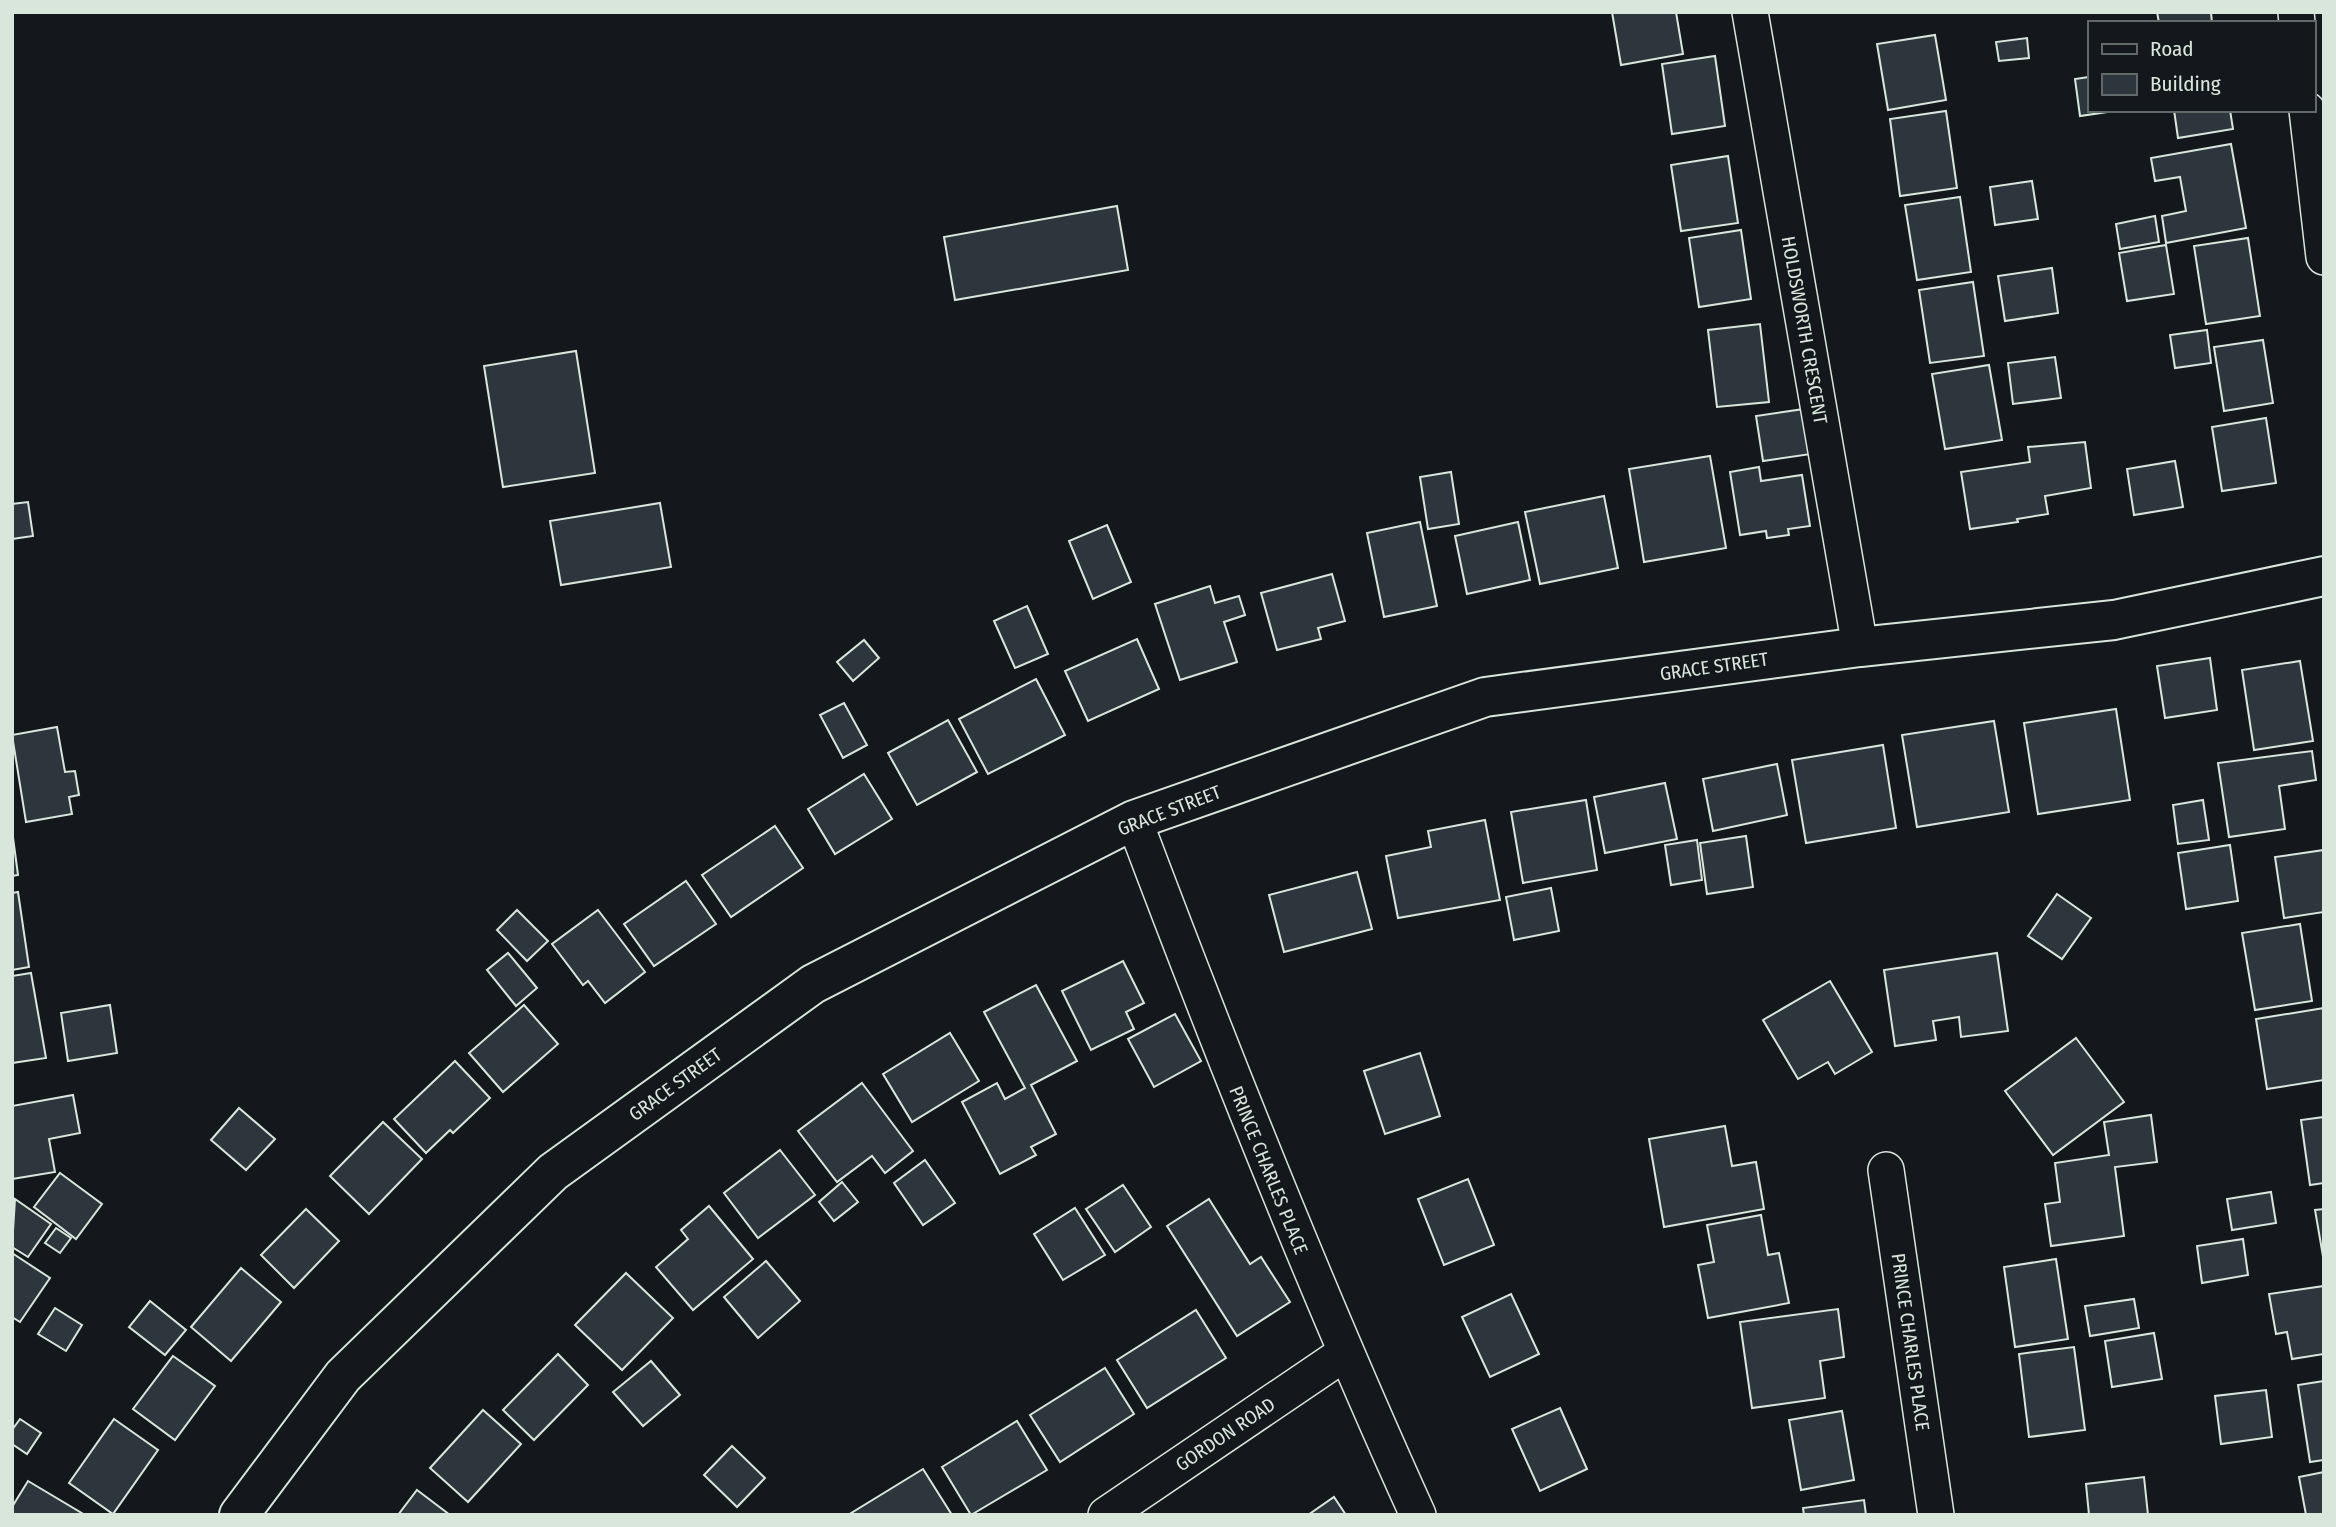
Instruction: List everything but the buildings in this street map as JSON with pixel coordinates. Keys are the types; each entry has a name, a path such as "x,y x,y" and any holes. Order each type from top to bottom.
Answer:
{"street":[{"name":"HOLDSWORTH CRESCENT","path":"1750,12 1860,647"},
{"path":"2307,112 2324,257"},
{"name":"GRACE STREET","path":"239,1515 343,1376 553,1172 813,984 1134,820 1485,697 1860,647 2114,620 2324,576"},
{"name":"PRINCE CHARLES PLACE","path":"1134,820 1222,1055 1345,1353 1418,1515"},
{"name":"PRINCE CHARLES PLACE","path":"1886,1170 1936,1515"},
{"name":"GORDON ROAD","path":"1106,1515 1345,1353"}]}
